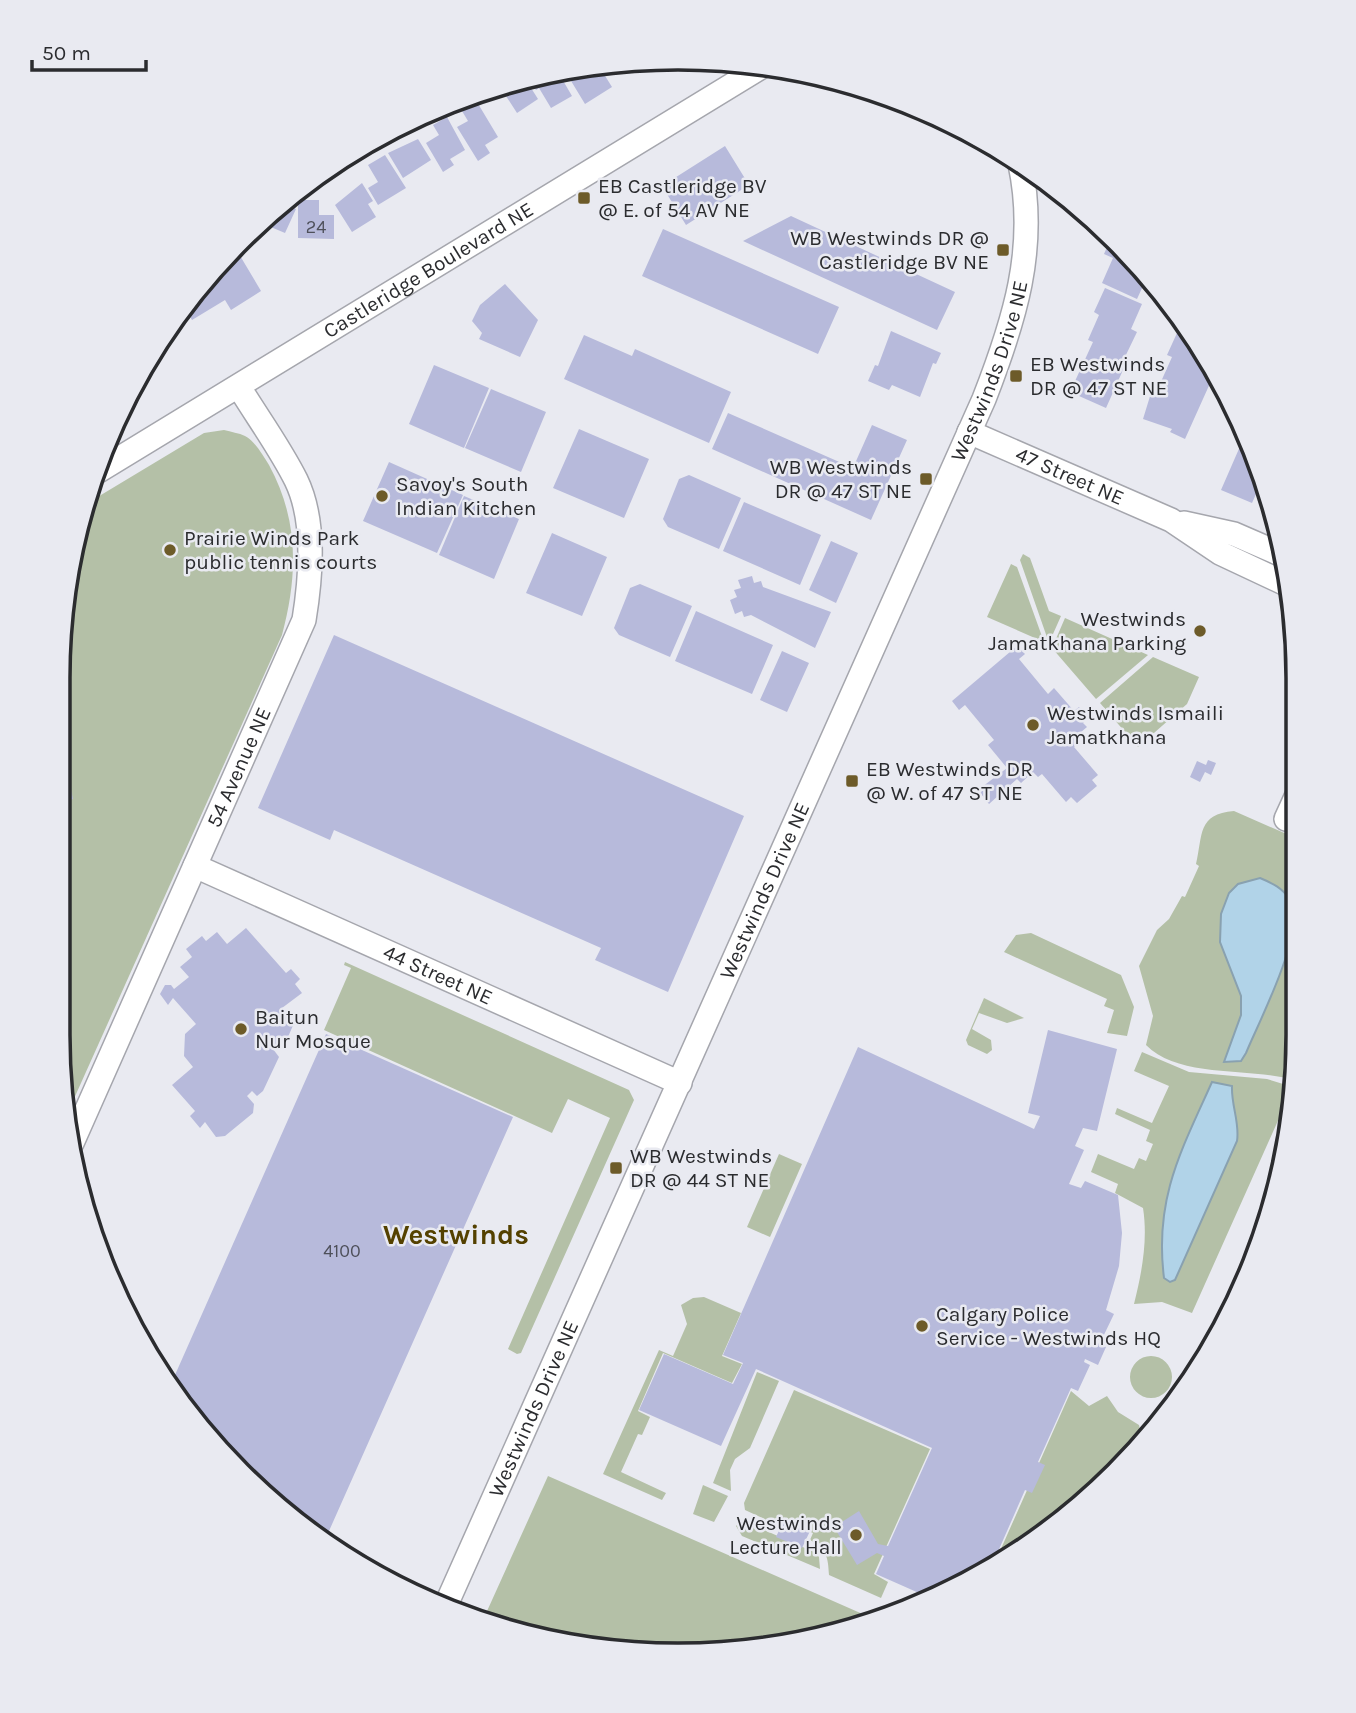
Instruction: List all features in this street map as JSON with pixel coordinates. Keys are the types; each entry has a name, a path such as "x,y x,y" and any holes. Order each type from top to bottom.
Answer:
{"street":[{"name":"Castleridge Boulevard NE","path":"109,465 750,74"},
{"name":"Westwinds Drive NE","path":"449,1598 969,432 1011,330 1020,296 1025,238 1021,176"},
{"name":"54 Avenue NE","path":"78,1130 304,620 311,575 309,537 297,482 239,387"},
{"name":"47 Street NE","path":"969,432 1171,520 1220,553 1278,580"},
{"name":"47 Street NE","path":"1171,520 1234,534 1272,551"},
{"name":"44 Street NE","path":"195,866 680,1083"}],"green space":[{"path":"224,430 249,438 269,465 279,486 291,527 293,548 287,613 282,635 74,1100 70,1035 70,678 71,638 82,559 98,497 204,433"},
{"path":"1023,554 1030,558 1049,611 1061,616 1049,643 1020,560"},
{"path":"1011,564 1017,567 1044,642 987,617"},
{"path":"1065,618 1148,655 1096,699 1052,648"},
{"path":"1153,657 1199,677 1187,704 1138,747 1100,703"},
{"path":"1234,811 1286,834 1285,1078 1196,1068 1160,1056 1146,1045 1153,1016 1139,966 1157,930 1169,919 1182,896 1185,897 1199,866 1196,864 1204,828 1213,816"},
{"path":"1031,933 1121,975 1134,1007 1127,1036 1107,1033 1114,1010 1104,1006 1107,999 1004,952 1016,935"},
{"path":"345,962 629,1090 634,1100 521,1353 517,1354 508,1349 610,1118 568,1099 552,1133 324,1030 351,968 344,965"},
{"path":"984,998 1024,1018 1007,1023 979,1013 972,1029 991,1040 992,1050 987,1054 968,1045 966,1040"},
{"path":"1142,1052 1189,1072 1267,1079 1284,1084 1281,1114 1192,1313 1162,1302 1134,1304 1143,1256 1143,1208 1115,1193 1118,1184 1091,1172 1098,1154 1134,1169 1139,1158 1146,1161 1153,1144 1146,1141 1150,1130 1115,1114 1117,1108 1152,1123 1169,1086 1134,1071"},
{"path":"779,1154 802,1164 770,1237 747,1227"},
{"path":"704,1297 741,1313 722,1356 742,1364 732,1383 663,1353 638,1411 650,1417 642,1435 638,1434 621,1472 666,1493 662,1500 603,1474 659,1350 673,1356 687,1324 681,1305 693,1298"},
{"path":"1151,1356 1166,1362 1172,1377 1166,1392 1151,1398 1136,1392 1130,1377 1136,1362"},
{"path":"757,1372 779,1381 750,1448 735,1459 730,1470 731,1491 713,1483"},
{"path":"794,1390 930,1449 874,1574 888,1582 881,1598 829,1575 826,1554 810,1540 813,1533 778,1518 775,1524 745,1510 744,1503"},
{"path":"1071,1391 1089,1406 1107,1396 1118,1412 1139,1425 1140,1430 1079,1492 1000,1551"},
{"path":"548,1476 863,1614 757,1638 678,1643 599,1638 559,1631 487,1612"},
{"path":"703,1485 728,1496 714,1522 693,1514"},
{"path":"742,1520 814,1552 819,1557 820,1569 742,1536 736,1526"}],"water":[{"path":"1260,878 1281,889 1286,895 1286,957 1246,1053 1241,1061 1224,1062 1241,1015 1241,996 1220,942 1221,914 1229,893 1238,884"},
{"path":"1212,1082 1232,1086 1237,1141 1175,1280 1170,1282 1164,1278 1162,1250 1167,1199 1181,1154"}],"building":[{"path":"604,74 612,87 585,104 570,80"},
{"path":"563,81 572,96 551,108 539,88 536,90 535,88"},
{"path":"531,89 538,99 517,113 506,96"},
{"path":"478,104 498,137 485,145 490,153 478,161 457,127 468,121 462,111"},
{"path":"447,117 465,150 450,159 454,165 443,172 426,143 439,135 433,125"},
{"path":"418,139 431,160 403,178 388,153"},
{"path":"725,146 749,185 686,225 662,186"},
{"path":"385,155 406,188 378,205 368,188 378,182 368,165"},
{"path":"362,183 373,201 368,204 376,217 352,232 335,205"},
{"path":"303,200 319,200 319,215 334,215 334,239 298,238 298,204"},
{"path":"293,208 296,209 285,233 271,227"},
{"path":"791,216 955,292 937,330 743,241"},
{"path":"663,229 839,307 818,354 642,276"},
{"path":"1107,247 1143,287 1137,299 1102,283 1113,258 1104,254"},
{"path":"240,256 261,291 231,310 225,300 192,320 190,316 196,308"},
{"path":"505,284 538,320 520,357 479,339 482,333 472,321 480,305"},
{"path":"1105,288 1142,304 1131,329 1137,332 1124,359 1127,361 1106,408 1070,392 1093,342 1088,340 1099,315 1094,312"},
{"path":"891,331 941,353 936,364 933,363 920,397 892,385 889,390 868,381 875,365 878,366"},
{"path":"1178,332 1210,384 1185,439 1170,432 1172,429 1143,419 1151,393 1155,395 1172,357 1167,355"},
{"path":"584,335 632,356 635,349 731,392 709,443 564,379"},
{"path":"434,365 489,388 464,448 409,424"},
{"path":"491,389 546,412 521,472 465,448"},
{"path":"728,413 853,468 872,425 907,440 871,520 712,449"},
{"path":"579,429 649,459 624,518 553,488"},
{"path":"1240,446 1257,492 1252,503 1221,490"},
{"path":"389,462 463,495 437,553 363,521"},
{"path":"689,475 741,498 719,549 668,527 663,519 679,479"},
{"path":"464,496 519,519 494,579 439,555"},
{"path":"744,502 821,535 800,585 723,551"},
{"path":"552,533 607,557 582,616 526,593"},
{"path":"831,541 858,553 836,603 809,590"},
{"path":"752,576 754,583 761,581 763,587 831,612 815,648 751,615 744,617 742,611 735,614 730,600 737,597 734,590 741,588 738,580"},
{"path":"640,584 692,606 670,657 619,635 614,628 630,588"},
{"path":"696,611 773,645 752,694 675,661"},
{"path":"334,635 744,816 668,992 595,960 601,948 334,830 330,840 258,808"},
{"name":"Westwinds Ismaili Jamatkhana","path":"1017,646 1025,654 1019,659 1048,694 1054,688 1074,711 1079,707 1088,718 1083,723 1087,727 1074,738 1078,743 1074,747 1098,775 1092,780 1097,786 1077,803 1071,797 1066,802 1042,774 1038,777 1033,772 1021,783 1017,779 989,804 978,790 1007,768 988,745 994,740 965,705 959,710 952,701"},
{"path":"782,651 809,663 787,712 760,700"},
{"path":"1208,760 1216,763 1211,775 1205,772 1200,782 1190,777 1197,761 1206,765"},
{"name":"Baitun Nur Mosque","path":"246,928 286,973 291,969 300,979 295,984 302,993 282,1008 294,1023 288,1037 273,1049 279,1057 263,1091 257,1096 252,1091 247,1096 254,1104 253,1113 225,1136 216,1137 205,1122 200,1128 190,1116 195,1111 172,1085 193,1067 184,1056 185,1034 196,1024 173,998 168,1005 160,994 165,985 171,985 174,989 189,977 180,967 192,957 186,949 202,936 206,941 217,932 227,944"},
{"name":"Calgary Police Service - Westwinds HQ","path":"1048,1030 1117,1049 1097,1131 1083,1128 1075,1146 1084,1150 1069,1184 1081,1188 1085,1181 1118,1195 1122,1233 1119,1266 1106,1310 1114,1314 1101,1341 1095,1338 1093,1341 1106,1347 1098,1365 1085,1359 1084,1362 1090,1365 1078,1391 1071,1388 1038,1462 1045,1465 1032,1493 1025,1490 998,1552 919,1593 876,1574 884,1556 877,1553 857,1565 834,1527 859,1511 878,1544 888,1546 932,1448 756,1369 721,1446 639,1410 664,1354 733,1384 743,1363 723,1355 858,1047 1034,1129 1040,1116 1028,1113"},
{"path":"326,1034 513,1117 328,1532 248,1465 221,1436 174,1376"},
{"path":"784,1520 810,1531 802,1548 776,1537"}],"place":[{"name":"EB Castleridge BV @ E. of 54 AV NE","path":"584,198"},
{"name":"WB Westwinds DR @ Castleridge BV NE","path":"1003,250"},
{"name":"EB Westwinds DR @ 47 ST NE","path":"1016,376"},
{"name":"WB Westwinds DR @ 47 ST NE","path":"926,479"},
{"name":"Savoy's South Indian Kitchen","path":"382,496"},
{"name":"Prairie Winds Park public tennis courts","path":"170,550"},
{"name":"Westwinds Jamatkhana Parking","path":"1200,631"},
{"name":"Westwinds Ismaili Jamatkhana","path":"1033,725"},
{"name":"EB Westwinds DR @ W. of 47 ST NE","path":"852,781"},
{"name":"Baitun Nur Mosque","path":"241,1029"},
{"name":"WB Westwinds DR @ 44 ST NE","path":"616,1168"},
{"name":"Calgary Police Service - Westwinds HQ","path":"922,1326"},
{"name":"Westwinds Lecture Hall","path":"856,1535"}],"district":[{"name":"Westwinds","path":"456,1234"}]}
